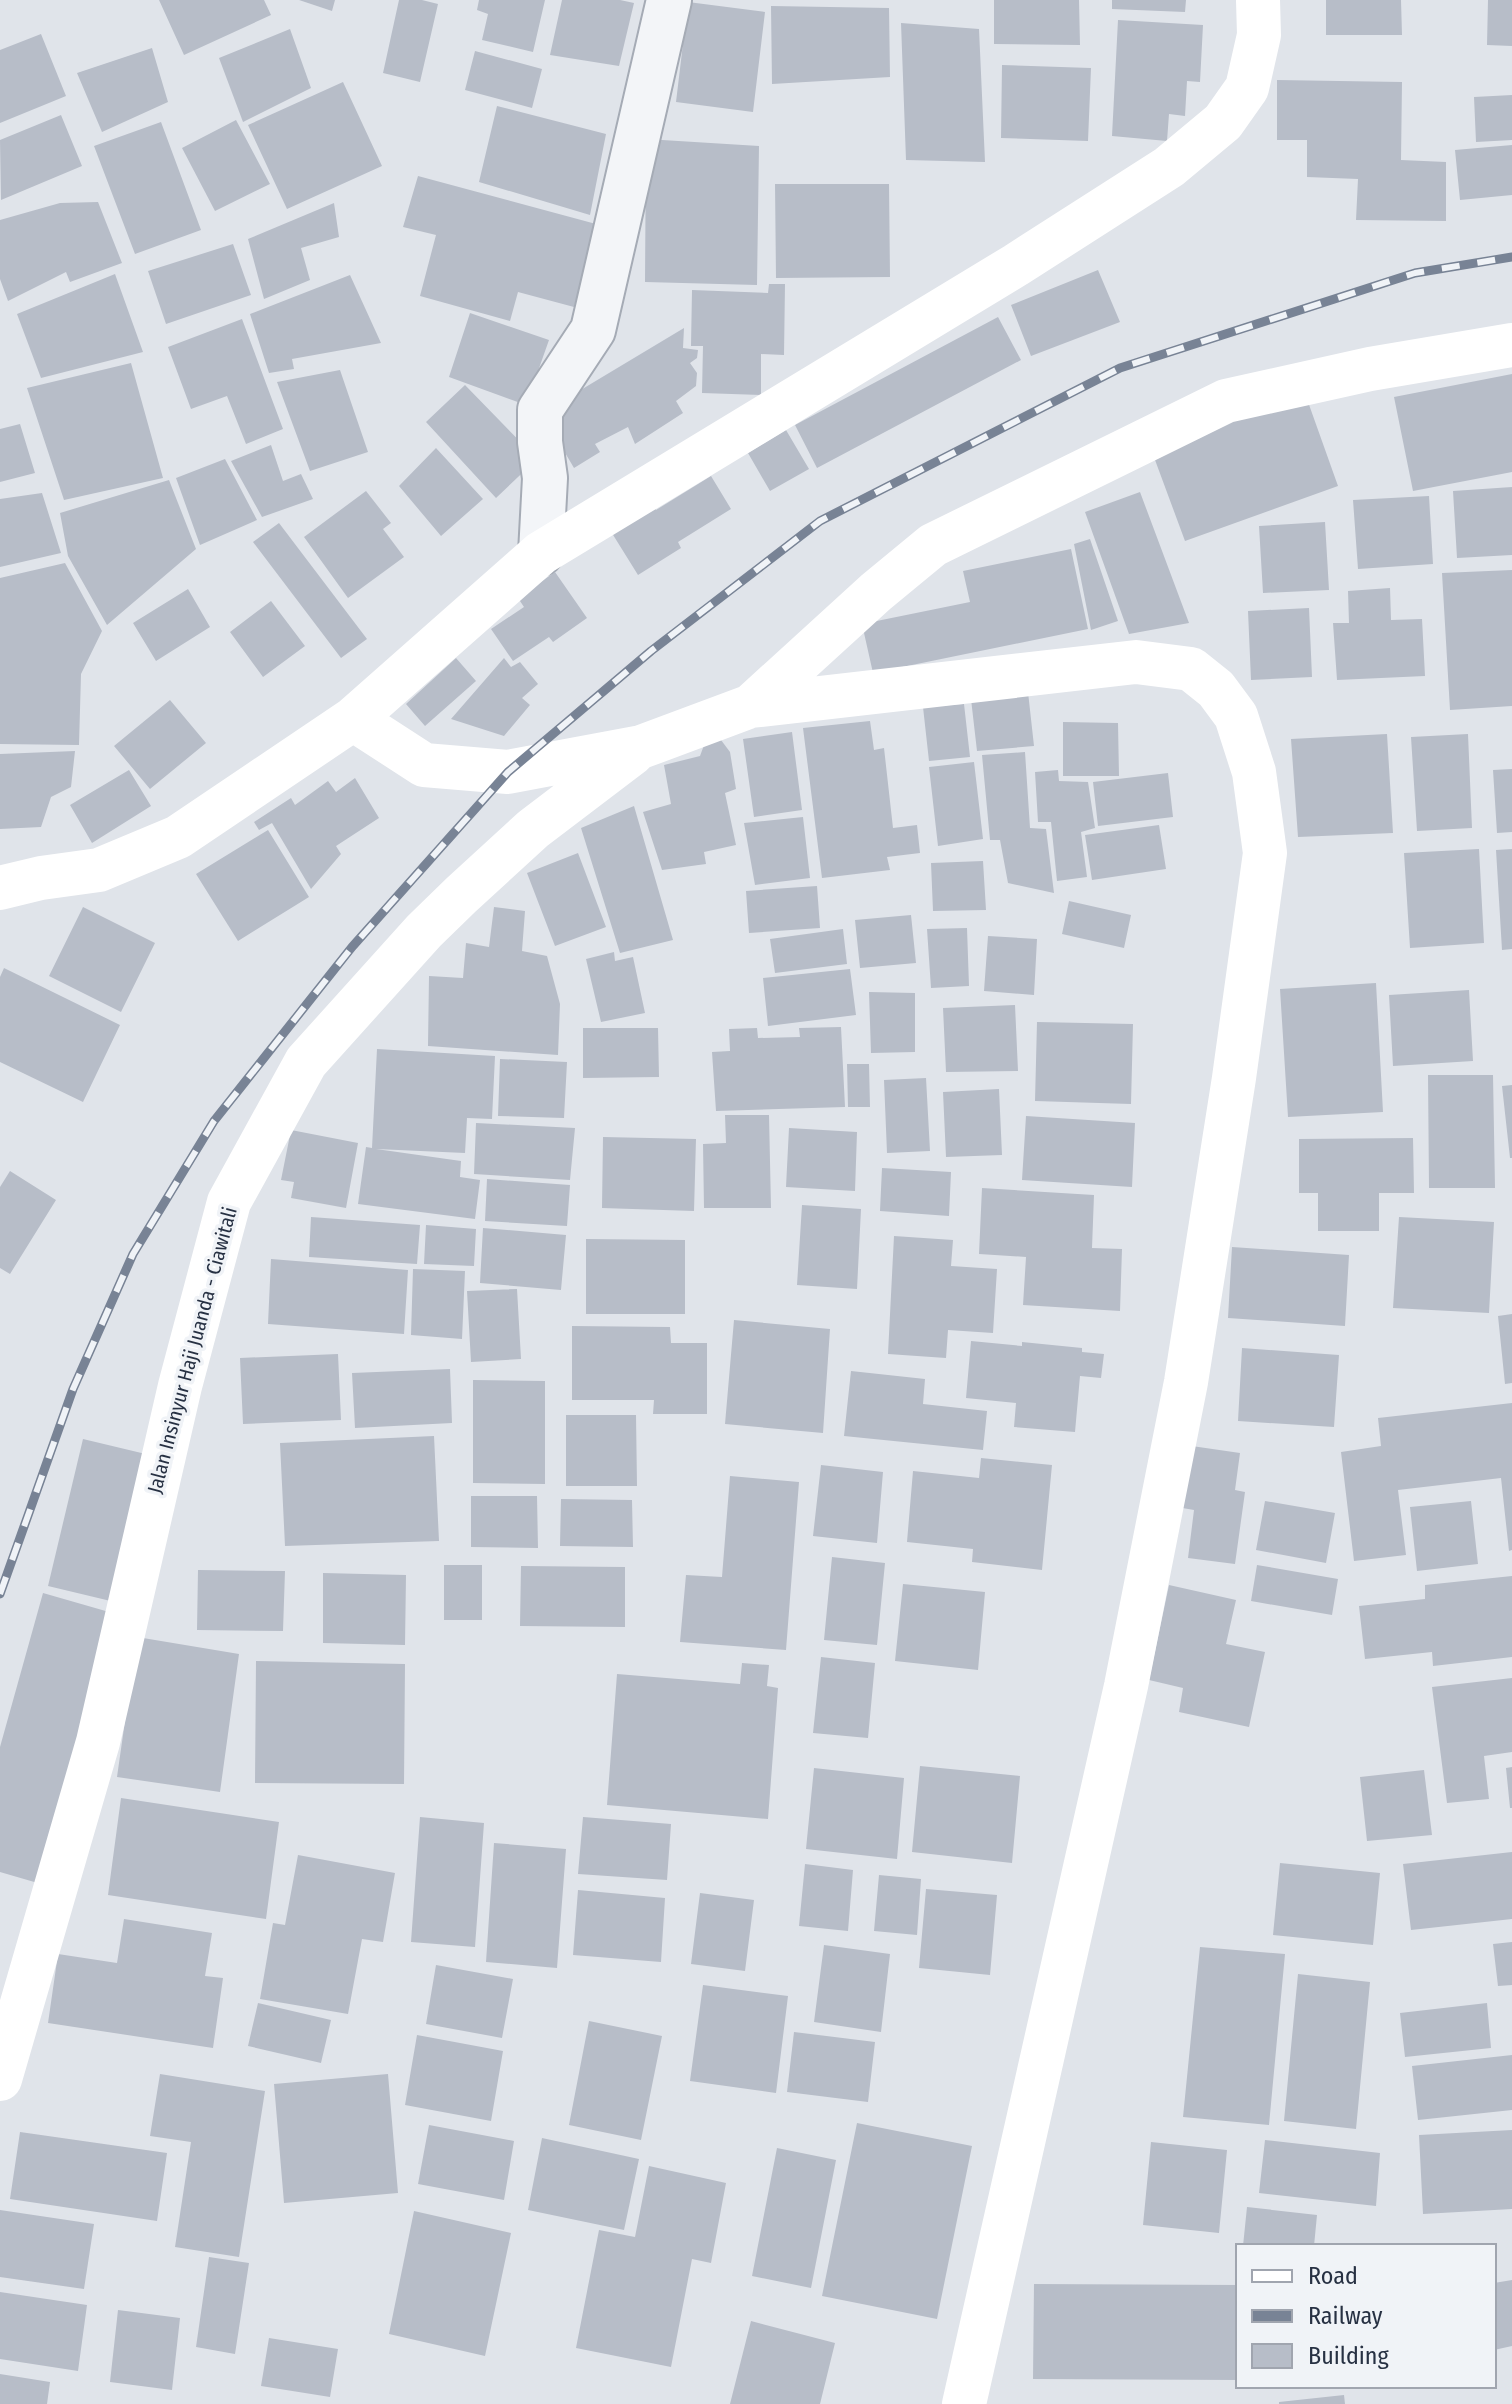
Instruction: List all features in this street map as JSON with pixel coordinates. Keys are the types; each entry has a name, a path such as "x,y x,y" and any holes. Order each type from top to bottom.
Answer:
{"street":[{"path":"541,553 545,478 540,410 593,330 669,0"},
{"path":"0,888 41,878 99,870 178,837 353,719 541,553 1016,265 1169,167 1223,122 1247,88 1259,35 1258,0"},
{"path":"751,706 876,592 933,545 1226,401 1370,369 1512,345"},
{"path":"353,719 424,765 508,772 641,747 751,706 1136,662 1191,669 1216,689 1236,716 1254,772 1265,853 1234,1078 1186,1382 1126,1686 964,2404"},
{"name":"Jalan Insinyur Haji Juanda - Ciawitali","path":"0,2079 98,1742 176,1400 229,1202 306,1062 365,996 424,931 523,838 641,747"}],"building":[{"path":"159,0 264,0 271,15 184,55"},
{"path":"299,0 335,0 332,11"},
{"path":"399,0 438,4 420,82 383,73"},
{"path":"479,0 545,0 533,52 482,40 488,14 477,10"},
{"path":"562,0 620,0 634,3 619,66 550,55"},
{"path":"994,0 1079,0 1080,45 994,44"},
{"path":"1112,0 1186,0 1185,12 1112,9"},
{"path":"1326,0 1401,0 1402,35 1326,35"},
{"path":"1488,0 1512,0 1512,46 1487,45"},
{"path":"688,2 765,12 753,112 676,102"},
{"path":"771,6 889,8 890,77 772,84"},
{"path":"1118,20 1203,25 1200,82 1187,81 1185,116 1169,114 1167,141 1112,136"},
{"path":"901,23 979,29 985,162 906,160"},
{"path":"290,29 311,88 243,122 219,58"},
{"path":"41,34 66,96 0,123 0,50"},
{"path":"152,48 168,102 102,132 77,73"},
{"path":"475,51 542,69 532,108 465,90"},
{"path":"1002,65 1091,68 1088,141 1001,138"},
{"path":"1277,80 1402,82 1401,160 1446,162 1446,221 1356,220 1358,179 1307,177 1307,140 1277,140"},
{"path":"343,82 382,166 287,209 248,125"},
{"path":"1512,95 1512,140 1476,142 1474,97"},
{"path":"497,106 606,134 590,215 479,182"},
{"path":"61,115 82,166 1,200 0,140"},
{"path":"236,120 270,184 215,211 182,148"},
{"path":"161,122 201,230 135,254 94,146"},
{"path":"646,139 759,146 757,285 645,282"},
{"path":"1512,145 1512,195 1460,200 1455,150"},
{"path":"418,176 596,224 574,307 518,292 510,321 420,296 436,235 403,227"},
{"path":"775,184 889,184 890,277 776,278"},
{"path":"98,202 122,263 70,282 66,272 8,301 0,279 0,220 60,203"},
{"path":"334,203 339,237 301,248 310,280 264,299 248,239"},
{"path":"233,244 251,295 166,324 148,271"},
{"path":"1098,270 1120,322 1031,356 1011,305"},
{"path":"115,274 143,352 41,378 17,314"},
{"path":"350,275 381,343 292,359 294,369 269,373 250,314"},
{"path":"769,284 785,284 784,355 761,354 761,395 702,393 703,346 691,346 692,290 768,293"},
{"path":"470,313 549,340 526,405 449,377"},
{"path":"998,317 1021,360 817,468 795,425"},
{"path":"242,319 283,429 246,444 227,396 191,409 168,347"},
{"path":"684,328 683,348 698,350 697,358 690,363 697,373 696,386 676,401 683,413 635,444 628,427 595,444 600,452 574,468 550,427 565,415 559,403"},
{"path":"131,363 163,478 64,500 27,388"},
{"path":"340,370 368,452 310,471 277,382"},
{"path":"1512,374 1512,472 1413,491 1394,397"},
{"path":"465,385 537,459 496,498 426,422"},
{"path":"1302,385 1338,486 1185,541 1148,441"},
{"path":"20,424 35,473 0,482 0,429"},
{"path":"786,430 809,469 770,491 748,453"},
{"path":"271,445 283,481 301,474 313,499 262,517 231,461"},
{"path":"436,448 483,499 441,536 399,486"},
{"path":"225,459 257,520 200,545 176,478"},
{"path":"711,476 731,509 678,542 681,548 638,575 610,530 653,505 656,510"},
{"path":"169,480 196,549 107,625 68,556 60,513"},
{"path":"1512,487 1512,555 1457,558 1453,491"},
{"path":"366,491 391,523 383,529 404,557 348,598 304,537"},
{"path":"1140,492 1189,623 1129,634 1085,512"},
{"path":"42,493 61,553 0,567 0,499"},
{"path":"1429,496 1433,564 1358,569 1353,500"},
{"path":"1325,522 1329,590 1263,593 1259,526"},
{"path":"279,523 367,639 341,658 253,542"},
{"path":"1090,539 1118,621 1091,630 1074,544"},
{"path":"1071,549 1088,629 873,673 862,624 970,602 963,571"},
{"path":"65,563 102,631 81,674 79,745 0,744 0,578"},
{"path":"1512,570 1512,706 1450,710 1442,573"},
{"path":"555,572 587,618 553,642 549,637 513,661 491,629 524,607 518,598"},
{"path":"1390,588 1391,620 1422,619 1425,676 1337,680 1333,623 1349,623 1348,591"},
{"path":"188,589 210,627 156,661 133,623"},
{"path":"271,601 305,646 263,677 230,632"},
{"path":"1309,608 1312,677 1251,680 1248,611"},
{"path":"456,658 476,681 425,726 406,704"},
{"path":"504,658 511,667 520,662 538,684 522,698 530,705 504,736 451,719"},
{"path":"1028,692 1034,746 977,751 971,699"},
{"path":"170,700 206,743 150,789 114,746"},
{"path":"964,704 970,757 929,761 923,707"},
{"path":"870,721 874,750 884,748 893,828 917,825 920,853 887,857 890,870 822,878 803,728"},
{"path":"1063,722 1118,723 1119,776 1063,776"},
{"path":"792,732 802,810 754,817 743,739"},
{"path":"1387,734 1393,833 1298,837 1291,739"},
{"path":"1468,734 1472,828 1417,831 1411,737"},
{"path":"718,736 730,752 736,789 725,793 736,845 704,852 706,864 662,870 643,812 671,804 664,765 700,756 707,737"},
{"path":"75,751 71,787 51,797 41,827 0,829 0,754"},
{"path":"1025,752 1030,828 1046,829 1054,893 1008,883 1000,840 990,840 982,755"},
{"path":"974,762 983,839 938,846 929,767"},
{"path":"1512,769 1512,832 1497,833 1493,770"},
{"path":"129,770 151,806 92,843 70,805"},
{"path":"1058,770 1059,781 1088,782 1095,828 1081,832 1087,877 1057,881 1051,822 1038,822 1035,772"},
{"path":"1168,773 1173,817 1098,826 1093,782"},
{"path":"355,778 379,818 336,846 341,854 311,889 272,823 259,830 254,822 291,798 295,805 328,781 336,792"},
{"path":"634,806 673,940 620,953 581,828"},
{"path":"803,817 810,878 755,885 744,823"},
{"path":"1159,825 1166,869 1092,880 1085,835"},
{"path":"268,830 309,897 238,941 196,874"},
{"path":"1479,849 1484,943 1410,948 1404,853"},
{"path":"1512,849 1512,949 1502,950 1496,850"},
{"path":"578,853 606,927 555,946 527,873"},
{"path":"983,861 986,910 933,911 931,863"},
{"path":"817,886 820,928 749,933 746,891"},
{"path":"1069,901 1131,915 1124,948 1062,934"},
{"path":"83,907 155,943 121,1012 49,976"},
{"path":"494,907 525,911 522,951 547,956 560,1004 558,1055 428,1046 429,976 463,978 466,943 489,947"},
{"path":"911,915 916,963 860,968 855,920"},
{"path":"967,928 969,986 931,988 927,929"},
{"path":"843,929 847,964 775,973 770,939"},
{"path":"988,936 1037,939 1034,995 984,991"},
{"path":"614,952 615,961 633,957 645,1013 601,1022 586,959"},
{"path":"4,968 120,1025 83,1102 0,1062 0,977"},
{"path":"850,969 856,1015 768,1026 763,978"},
{"path":"1376,983 1383,1112 1288,1117 1280,989"},
{"path":"1469,990 1473,1061 1393,1066 1389,995"},
{"path":"869,992 915,993 915,1052 871,1053"},
{"path":"1015,1005 1018,1071 946,1072 943,1008"},
{"path":"1037,1022 1133,1024 1131,1104 1035,1101"},
{"path":"841,1027 845,1107 716,1111 712,1052 730,1051 729,1029 757,1028 758,1038 800,1037 799,1028"},
{"path":"583,1028 658,1028 659,1077 583,1078"},
{"path":"377,1049 495,1056 492,1119 467,1118 465,1153 376,1149 461,1161 460,1177 480,1180 475,1219 358,1204 366,1147 372,1148"},
{"path":"500,1059 567,1062 564,1118 498,1116"},
{"path":"847,1064 869,1064 870,1107 848,1107"},
{"path":"1428,1075 1493,1075 1495,1188 1429,1188"},
{"path":"926,1078 930,1151 887,1153 884,1080"},
{"path":"1512,1085 1512,1158 1510,1158 1502,1086"},
{"path":"999,1089 1002,1155 946,1157 943,1092"},
{"path":"725,1115 769,1115 771,1208 704,1208 703,1144 726,1143"},
{"path":"1026,1116 1135,1123 1132,1187 1022,1180"},
{"path":"476,1123 575,1128 570,1180 474,1174"},
{"path":"789,1128 857,1132 855,1191 786,1187"},
{"path":"291,1130 358,1143 346,1208 291,1198 294,1182 281,1180"},
{"path":"603,1137 696,1139 694,1211 602,1208"},
{"path":"1413,1138 1414,1193 1379,1193 1379,1231 1318,1231 1318,1193 1299,1193 1299,1139"},
{"path":"882,1168 951,1172 949,1216 880,1211"},
{"path":"10,1171 56,1200 10,1274 0,1268 0,1187"},
{"path":"487,1179 570,1185 567,1226 485,1221"},
{"path":"982,1188 1094,1195 1092,1248 1122,1249 1120,1311 1023,1305 1026,1257 979,1254"},
{"path":"802,1205 861,1209 857,1289 797,1285"},
{"path":"311,1217 420,1225 417,1264 309,1257"},
{"path":"1399,1217 1494,1222 1489,1313 1393,1308"},
{"path":"426,1225 476,1229 474,1266 424,1264"},
{"path":"483,1228 566,1235 561,1290 480,1283"},
{"path":"894,1236 953,1240 951,1266 997,1269 993,1333 948,1330 946,1358 888,1354"},
{"path":"586,1239 685,1240 685,1314 586,1314"},
{"path":"1232,1247 1349,1255 1345,1326 1228,1318"},
{"path":"271,1259 408,1270 404,1334 268,1324"},
{"path":"413,1269 465,1271 462,1339 411,1335"},
{"path":"517,1289 521,1359 471,1362 467,1291"},
{"path":"1512,1314 1512,1383 1505,1384 1498,1316"},
{"path":"734,1320 830,1329 823,1433 725,1424"},
{"path":"572,1326 670,1327 671,1343 707,1343 707,1414 653,1414 654,1400 572,1400"},
{"path":"971,1341 1022,1346 1022,1342 1082,1348 1082,1352 1104,1354 1101,1378 1080,1376 1075,1432 1014,1427 1016,1403 966,1398"},
{"path":"1242,1348 1339,1355 1334,1427 1238,1421"},
{"path":"338,1354 341,1420 243,1424 240,1358"},
{"path":"450,1369 452,1423 355,1428 352,1373"},
{"path":"851,1371 925,1379 923,1404 987,1411 983,1450 844,1436"},
{"path":"473,1380 545,1381 545,1484 473,1483"},
{"path":"1512,1403 1512,1550 1509,1551 1501,1478 1398,1490 1406,1555 1354,1561 1341,1452 1381,1446 1378,1418"},
{"path":"566,1415 636,1415 637,1486 566,1486"},
{"path":"434,1436 439,1541 285,1546 280,1443"},
{"path":"83,1439 154,1456 119,1603 48,1586"},
{"path":"1178,1444 1240,1453 1235,1490 1245,1492 1235,1564 1188,1558 1194,1510 1171,1506"},
{"path":"981,1458 1052,1465 1042,1570 972,1562 973,1549 907,1542 913,1471 979,1478"},
{"path":"821,1465 883,1472 877,1543 813,1536"},
{"path":"730,1476 799,1482 786,1650 680,1642 686,1575 722,1577"},
{"path":"471,1496 537,1496 538,1548 471,1547"},
{"path":"561,1499 632,1500 633,1547 560,1546"},
{"path":"1265,1501 1335,1513 1326,1563 1256,1550"},
{"path":"1471,1501 1478,1564 1417,1571 1410,1507"},
{"path":"832,1557 885,1563 877,1645 824,1640"},
{"path":"444,1565 482,1565 482,1620 444,1620"},
{"path":"1257,1565 1338,1579 1332,1615 1251,1601"},
{"path":"521,1566 625,1567 625,1627 520,1626"},
{"path":"198,1570 285,1571 283,1631 197,1630"},
{"path":"323,1573 406,1575 405,1645 323,1643"},
{"path":"1512,1576 1512,1657 1433,1666 1432,1652 1365,1659 1359,1606 1425,1599 1425,1585"},
{"path":"903,1584 985,1592 978,1670 895,1661"},
{"path":"1169,1585 1236,1600 1226,1644 1265,1652 1249,1727 1179,1712 1183,1688 1149,1680"},
{"path":"43,1593 123,1616 48,1886 0,1872 0,1747"},
{"path":"137,1637 239,1654 220,1792 117,1777"},
{"path":"821,1657 875,1663 868,1738 813,1733"},
{"path":"256,1661 405,1664 404,1784 255,1783"},
{"path":"742,1663 769,1665 767,1686 778,1688 768,1819 607,1805 617,1674 740,1684"},
{"path":"1512,1678 1512,1752 1484,1756 1489,1799 1447,1803 1432,1687"},
{"path":"920,1766 1020,1776 1012,1863 912,1852"},
{"path":"1512,1767 1512,1808 1510,1808 1506,1768"},
{"path":"814,1768 904,1778 897,1859 806,1849"},
{"path":"1424,1770 1432,1835 1367,1841 1360,1777"},
{"path":"121,1798 279,1822 266,1919 108,1895"},
{"path":"420,1817 484,1823 475,1947 411,1942"},
{"path":"583,1817 671,1824 667,1880 578,1874"},
{"path":"494,1843 566,1849 557,1968 486,1962"},
{"path":"1512,1852 1512,1919 1411,1930 1403,1864"},
{"path":"298,1855 395,1873 383,1942 362,1939 348,2014 260,1999 273,1923 285,1925"},
{"path":"1280,1863 1380,1873 1373,1945 1273,1935"},
{"path":"805,1864 853,1870 848,1931 799,1926"},
{"path":"879,1875 921,1879 917,1935 874,1931"},
{"path":"926,1889 997,1895 990,1975 919,1968"},
{"path":"578,1890 665,1898 661,1962 573,1955"},
{"path":"700,1893 754,1900 745,1971 691,1964"},
{"path":"124,1919 212,1933 205,1976 223,1978 213,2048 48,2023 58,1954 117,1963"},
{"path":"1512,1942 1512,1985 1498,1986 1493,1944"},
{"path":"824,1945 890,1954 881,2032 814,2022"},
{"path":"1200,1947 1285,1954 1269,2125 1183,2117"},
{"path":"436,1965 513,1979 502,2038 426,2024"},
{"path":"1298,1974 1370,1982 1356,2129 1284,2121"},
{"path":"703,1985 788,1996 776,2093 690,2081"},
{"path":"258,2003 331,2020 321,2063 248,2046"},
{"path":"1487,2003 1491,2048 1405,2057 1400,2013"},
{"path":"589,2021 662,2036 641,2140 569,2125"},
{"path":"794,2032 875,2042 868,2102 787,2092"},
{"path":"417,2035 503,2051 491,2121 405,2105"},
{"path":"1512,2055 1512,2110 1418,2120 1412,2066"},
{"path":"160,2074 265,2091 239,2257 175,2247 191,2142 150,2136"},
{"path":"388,2074 398,2193 284,2203 274,2084"},
{"path":"857,2123 972,2146 937,2319 822,2296"},
{"path":"429,2125 514,2141 504,2200 418,2184"},
{"path":"1512,2130 1512,2209 1423,2214 1419,2135"},
{"path":"20,2132 167,2153 157,2221 10,2199"},
{"path":"542,2138 639,2159 624,2230 528,2210"},
{"path":"1265,2140 1380,2153 1376,2206 1259,2193"},
{"path":"1151,2142 1227,2150 1219,2233 1143,2225"},
{"path":"777,2148 836,2160 811,2288 752,2276"},
{"path":"649,2166 726,2183 711,2263 692,2259 671,2367 576,2348 599,2230 635,2237"},
{"path":"1247,2207 1317,2215 1314,2244 1243,2244"},
{"path":"0,2210 94,2224 84,2289 0,2277"},
{"path":"414,2211 511,2233 485,2356 389,2334"},
{"path":"209,2257 249,2263 235,2354 196,2347"},
{"path":"1512,2280 1512,2346 1496,2350 1496,2283"},
{"path":"1034,2284 1236,2285 1236,2380 1033,2379"},
{"path":"0,2292 87,2305 78,2371 0,2359"},
{"path":"118,2310 180,2318 172,2390 110,2382"},
{"path":"751,2321 835,2343 820,2404 730,2404"},
{"path":"269,2338 338,2349 330,2397 261,2386"},
{"path":"0,2374 50,2382 47,2404 0,2404"},
{"path":"1344,2395 1345,2404 1279,2404 1279,2402"}],"railway":[{"path":"0,1594 73,1389 133,1254 214,1121 352,947 508,772 651,651 820,521 1120,368 1415,273 1512,257"}]}
